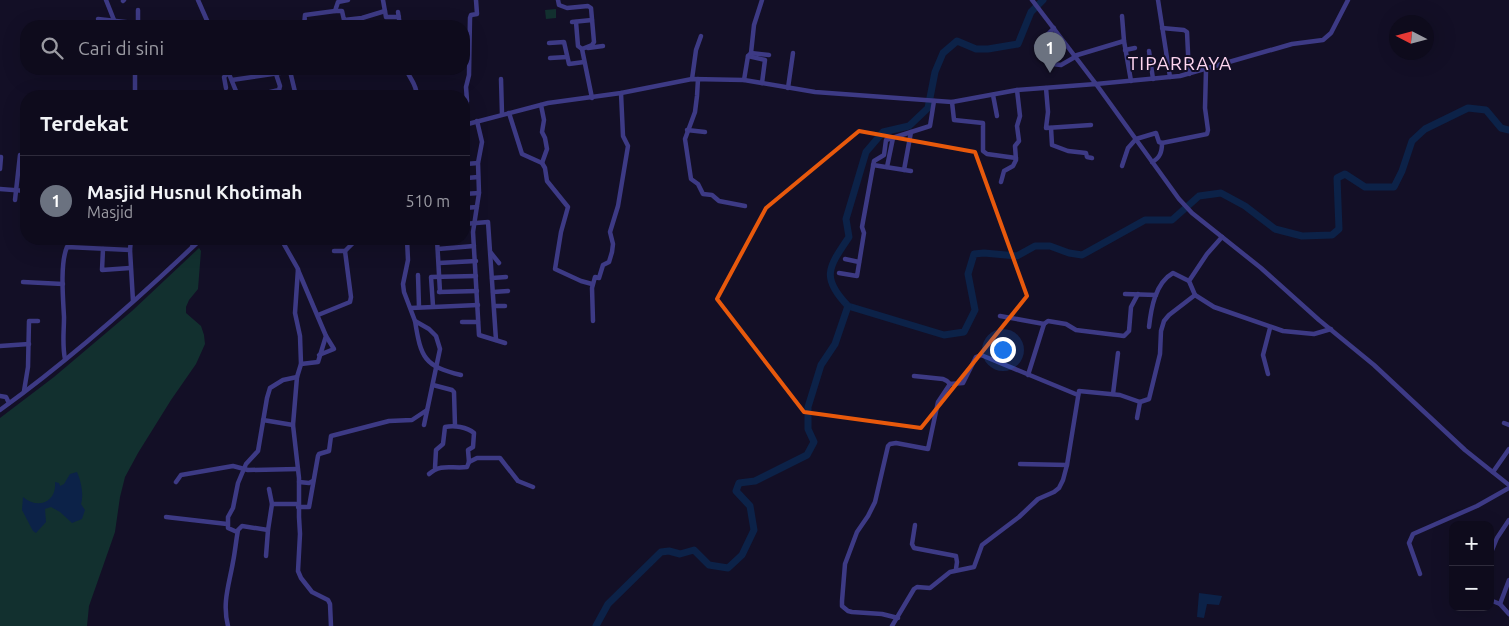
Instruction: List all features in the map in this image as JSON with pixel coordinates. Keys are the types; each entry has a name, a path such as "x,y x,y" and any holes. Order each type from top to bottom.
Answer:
{"street":[{"path":"98,19 114,20 106,0"},
{"path":"198,0 207,20"},
{"path":"335,11 338,2 348,0"},
{"path":"384,0 386,17 398,14 399,20"},
{"path":"470,20 471,16 477,14 476,0"},
{"path":"558,0 559,5 564,7 590,7"},
{"path":"582,49 592,45 594,42 590,0"},
{"path":"744,80 754,24 762,0"},
{"path":"1032,0 1192,213 1374,365 1465,450 1509,486 1477,506 1413,534 1408,543 1420,574"},
{"path":"1158,0 1170,77"},
{"path":"470,123 541,104 621,94 692,78 744,80 815,92 952,102 1017,90 1170,77 1206,70 1284,47 1324,40 1331,32 1348,0"},
{"path":"138,10 138,20"},
{"path":"305,20 305,15 335,11 342,11 344,20 362,18 385,11"},
{"path":"1122,16 1125,50 1131,81"},
{"path":"592,20 574,22 578,46 582,49 592,98"},
{"path":"1036,46 1054,28"},
{"path":"1162,28 1184,30 1187,32 1188,74"},
{"path":"692,78 696,50 701,36"},
{"path":"1052,64 1061,65 1075,57 1124,41"},
{"path":"549,43 564,42 569,64 584,62"},
{"path":"582,49 603,46"},
{"path":"1125,50 1136,48"},
{"path":"1150,51 1153,79"},
{"path":"788,88 793,53"},
{"path":"750,54 770,55"},
{"path":"750,54 765,60 762,83"},
{"path":"550,58 567,57"},
{"path":"1162,143 1205,135 1208,132 1205,108 1206,70"},
{"path":"135,90 136,75"},
{"path":"225,75 226,88"},
{"path":"230,75 236,90"},
{"path":"232,80 269,75"},
{"path":"276,75 280,86 279,90"},
{"path":"292,75 295,90"},
{"path":"409,75 416,84 416,90"},
{"path":"466,90 469,75"},
{"path":"501,79 502,114"},
{"path":"698,79 698,96 695,112 685,138 692,180 700,185 703,194 712,195 719,201 744,206"},
{"path":"1046,88 1048,112 1045,127 1091,125"},
{"path":"1001,182 1004,171 1013,166 1016,158 1016,146 1019,141 1017,126 1020,121 1017,90"},
{"path":"593,321 592,284 596,276 600,278 603,265 609,262 612,252 613,244 610,232 618,206 628,146 623,136 621,94"},
{"path":"993,95 997,116"},
{"path":"839,273 857,276 864,233 862,227 874,161 884,155 886,140 930,126 933,101"},
{"path":"952,102 954,120 983,124 983,151 987,154 1016,158"},
{"path":"541,104 544,120 542,130 547,149 542,163"},
{"path":"508,113 522,154 542,163 545,168 547,181 568,207 561,232 555,269 592,284"},
{"path":"476,121 482,142 478,163 479,193 474,223 479,335 505,343"},
{"path":"1051,128 1052,146 1068,152 1086,153 1088,157 1092,158"},
{"path":"687,130 705,132"},
{"path":"904,170 912,132"},
{"path":"1122,166 1128,148 1136,139 1156,133 1159,142 1162,143 1162,150 1159,158 1152,162"},
{"path":"887,167 893,138"},
{"path":"16,200 20,155"},
{"path":"0,169 1,157"},
{"path":"470,164 478,163"},
{"path":"873,165 911,171"},
{"path":"470,178 478,177"},
{"path":"1,188 20,190"},
{"path":"470,194 479,193"},
{"path":"470,208 477,207"},
{"path":"470,223 488,222 496,340"},
{"path":"1189,282 1222,237"},
{"path":"130,245 133,301"},
{"path":"284,245 298,269 326,336 334,349 319,355"},
{"path":"334,251 345,251 350,245"},
{"path":"407,245 408,260 403,284 404,292 415,321 419,346 427,360 437,368 461,376"},
{"path":"438,245 440,292"},
{"path":"0,410 65,360 193,246"},
{"path":"438,249 474,246"},
{"path":"65,360 63,346 63,284 67,247 130,250"},
{"path":"103,249 102,270 130,268"},
{"path":"318,315 350,302 345,251"},
{"path":"491,253 502,263 491,264"},
{"path":"845,259 859,262"},
{"path":"439,263 476,261"},
{"path":"298,269 295,313 300,336 301,364 297,377 293,425 299,482 300,534 298,571 312,592 328,600 330,604 331,626"},
{"path":"1149,327 1156,295 1173,273 1189,282 1195,295 1214,308 1270,328 1298,334 1314,334 1331,329"},
{"path":"418,275 419,307"},
{"path":"433,306 432,278 476,276"},
{"path":"492,278 506,277"},
{"path":"22,282 63,284"},
{"path":"432,292 477,290"},
{"path":"493,292 508,292"},
{"path":"1125,294 1156,295"},
{"path":"1000,316 1044,324 1051,320 1066,324 1076,330 1124,336 1129,331 1131,307 1138,294"},
{"path":"892,626 914,589 918,587 930,588 947,573 956,569 974,567 982,545 1038,499 1056,490 1063,480 1067,465 1078,396 1082,390 1120,395 1140,402 1150,398 1160,354 1164,321 1195,295"},
{"path":"411,308 478,305"},
{"path":"494,306 505,306"},
{"path":"24,391 28,367 29,321 38,321"},
{"path":"415,321 429,329 436,336 440,349 424,425"},
{"path":"462,322 478,322"},
{"path":"1028,375 1044,324"},
{"path":"1268,374 1263,355 1270,328"},
{"path":"301,364 316,363 326,336"},
{"path":"0,346 29,344"},
{"path":"1112,394 1118,353"},
{"path":"914,376 943,380 950,384 963,383 978,356 983,356 1078,396"},
{"path":"237,532 230,530 227,524 228,517 234,505 236,489 244,469 258,450 270,388 283,380 297,377"},
{"path":"898,618 882,614 852,612 844,609 842,601 845,564 857,532 875,502 888,446 896,443 928,448 938,402 950,384"},
{"path":"432,385 454,392 454,426"},
{"path":"0,396 6,396 9,403"},
{"path":"1137,418 1140,402"},
{"path":"272,504 309,507 318,456 328,451 331,436 390,421 412,420 427,410"},
{"path":"263,420 293,425"},
{"path":"429,474 435,468 436,450 443,444 444,428 454,426 469,429 474,433 473,447 468,450 469,462 466,468 435,468"},
{"path":"1493,472 1509,449"},
{"path":"469,462 477,458 500,458 518,481 533,487"},
{"path":"1020,464 1067,465"},
{"path":"176,482 182,474 221,467 298,469"},
{"path":"299,482 309,483 313,481"},
{"path":"266,556 272,504 269,489"},
{"path":"166,517 227,524"},
{"path":"1494,546 1509,520"},
{"path":"915,525 912,546 956,556 958,562 956,569"},
{"path":"228,626 224,607 234,560 237,532 242,526 268,530"},
{"path":"1500,604 1509,580"},
{"path":"1494,602 1500,604 1509,614"}],"highlighted area":[{"path":"859,131 975,152 1027,296 921,428 804,412 717,299 766,208"}],"green space":[{"path":"556,9 556,18 546,19 545,10"},
{"path":"199,248 201,251 198,289 189,300 186,313 201,326 205,344 196,364 171,400 125,477 115,532 89,606 87,626 0,626 0,418 54,377 132,311"}],"water":[{"path":"77,472 82,488 81,504 85,510 82,519 72,523 51,507 45,509 46,522 36,533 33,531 22,510 23,497 35,503 45,502 53,495 55,482 59,483 60,486 64,484 70,474"},
{"path":"1199,593 1222,596 1219,605 1207,604 1204,618 1197,617"}],"waterway":[{"path":"1043,0 1031,12 1018,44 976,49 957,41 943,53 935,72 928,108 909,126 883,132 866,152 846,219 849,237 836,256 830,272 834,287 848,306 944,335 964,332 975,310 968,274 974,254 1017,256 1035,246 1050,246 1069,253 1082,255 1145,220 1172,220 1199,196 1221,193 1245,206 1275,229 1302,236 1332,235 1339,229 1337,178 1345,174 1365,187 1394,187 1402,171 1412,141 1425,129 1468,108 1486,110 1501,128 1509,130"},
{"path":"596,626 608,604 661,552 669,551 680,554 694,550 709,565 728,568 742,555 754,530 750,506 736,491 739,483 755,481 807,455 814,442 808,429 808,407 821,365 835,344 848,306"}],"place":[{"name":"Masjid Husnul Khotimah","path":"1050,73"}],"district":[{"name":"TIPARRAYA","path":"1180,63"}]}
